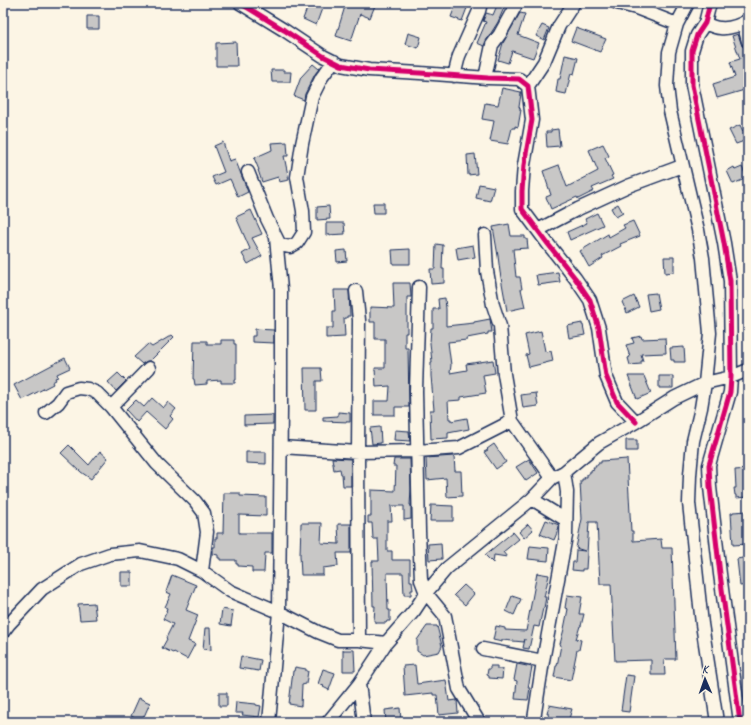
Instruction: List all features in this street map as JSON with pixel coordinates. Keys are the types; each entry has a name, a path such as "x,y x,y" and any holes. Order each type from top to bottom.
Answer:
{"street":[{"path":"240,3 323,56 340,65 369,70 519,79 528,86"},
{"path":"454,76 459,56 479,11 481,3"},
{"path":"485,78 492,45 500,34 517,3"},
{"path":"574,3 560,26 544,62 528,86 532,120 524,165 522,209 576,278 590,300 599,328 606,376 617,402 636,422"},
{"path":"617,3 636,8 677,24"},
{"path":"688,3 677,24 669,52 667,86 670,111 698,230 703,258 710,333 719,379 730,392 709,464 710,487 723,597 740,722"},
{"path":"710,3 705,23 697,35 692,51 692,85 724,243 730,281 719,379 700,408 693,441 689,503 702,624 717,722"},
{"path":"705,23 719,28 728,28 746,22 748,41"},
{"path":"248,172 266,219 280,245 290,247 297,243 304,232 303,211 297,177 302,144 312,97 322,77 334,61"},
{"path":"538,230 578,209 628,186 682,166"},
{"path":"485,235 487,271 492,305 500,326 504,374 512,421 552,478"},
{"path":"269,722 279,612 281,289 276,238"},
{"path":"419,287 416,391 420,580 426,593 445,616 459,689 479,722"},
{"path":"356,291 359,320 359,640"},
{"path":"110,408 149,368"},
{"path":"328,722 359,684 386,643 414,611 426,593 447,568 532,499 552,478 564,472 599,443 674,398 719,379 748,370"},
{"path":"46,413 58,403 66,392 79,388 88,389 97,393 157,464 195,501 204,513 207,532 202,571"},
{"path":"281,447 358,452 417,451 459,448 512,421"},
{"path":"532,722 534,719 566,536 567,492 564,472"},
{"path":"532,499 566,520"},
{"path":"3,632 42,589 81,564 110,554 140,551 178,559 202,571 230,591 338,640 359,640 386,643"},
{"path":"483,650 543,661"},
{"path":"359,684 364,722"}],"building":[{"path":"309,3 324,3 316,25 303,19"},
{"path":"346,3 376,3 370,18 360,14 351,41 336,36"},
{"path":"498,3 506,3 498,22 484,46 477,43 486,22 483,21 486,13 493,15"},
{"path":"456,4 467,8 462,21 451,17"},
{"path":"520,13 525,14 518,35 539,43 533,58 512,51 508,63 498,60 503,43"},
{"path":"87,16 99,16 99,29 87,29"},
{"path":"542,25 549,28 544,40 536,36"},
{"path":"576,28 606,39 600,52 571,41"},
{"path":"408,33 421,37 418,48 405,44"},
{"path":"738,34 742,46 748,48 748,52 745,53 748,61 748,69 744,70 748,89 717,98 713,84 735,77 730,62 740,59 732,36"},
{"path":"236,42 237,66 216,66 216,43"},
{"path":"565,55 578,58 574,74 571,73 566,94 556,92"},
{"path":"313,64 319,69 305,94 304,100 294,96 301,77"},
{"path":"271,70 284,70 284,72 291,72 290,82 272,82"},
{"path":"502,88 521,92 519,107 521,110 518,127 515,126 515,128 512,128 508,144 490,141 494,121 482,119 485,103 498,105"},
{"path":"740,125 747,140 736,144 729,130"},
{"path":"558,129 560,146 547,147 546,132 551,132 551,130"},
{"path":"223,142 229,161 235,159 248,192 238,197 230,179 216,185 212,177 224,172 214,146"},
{"path":"287,142 288,156 284,156 289,180 279,182 278,177 262,182 254,158 272,150 271,143"},
{"path":"603,144 609,156 605,158 613,175 611,176 613,179 592,188 594,191 578,199 577,197 551,209 546,197 551,195 543,171 559,165 567,187 598,171 589,150"},
{"path":"475,154 477,174 468,175 467,155"},
{"path":"734,167 735,170 742,167 747,178 733,184 727,171"},
{"path":"479,184 494,187 490,201 476,198"},
{"path":"373,203 384,203 384,213 374,213"},
{"path":"618,204 623,213 616,217 611,208"},
{"path":"329,206 330,219 317,220 317,207"},
{"path":"251,210 262,234 252,238 262,256 248,264 242,254 250,249 236,217"},
{"path":"597,213 603,225 570,240 567,232 587,223 585,219"},
{"path":"633,221 640,236 620,244 621,246 602,256 603,258 589,267 580,251 608,234 609,237 625,228 623,225"},
{"path":"326,223 344,223 345,234 326,235"},
{"path":"509,224 511,236 525,236 525,239 527,239 528,248 513,249 516,277 520,277 525,307 507,311 493,227"},
{"path":"436,244 443,245 442,269 444,269 444,283 431,284 430,269 435,269"},
{"path":"473,245 475,257 458,260 456,248"},
{"path":"410,249 410,264 393,264 392,250"},
{"path":"346,250 347,261 337,262 336,251"},
{"path":"664,257 674,257 674,272 665,273"},
{"path":"558,272 560,282 538,285 536,275"},
{"path":"393,283 410,283 411,297 407,297 407,333 405,333 405,348 408,348 409,407 395,407 395,415 374,415 374,401 389,401 390,386 376,387 375,368 385,368 385,339 375,339 375,322 370,322 370,307 394,308"},
{"path":"334,290 349,290 350,316 344,318 345,337 326,338 326,328 333,328 333,311 335,311"},
{"path":"656,293 659,309 649,311 646,294"},
{"path":"634,296 639,307 627,313 622,302"},
{"path":"445,298 446,326 474,323 490,319 492,332 467,338 467,340 448,342 451,365 450,373 467,370 466,364 493,360 495,373 483,375 486,393 461,397 461,400 448,401 449,419 451,419 451,421 467,418 469,429 448,433 448,438 431,439 430,410 434,410 431,376 431,328 433,328 433,309 439,309 438,299"},
{"path":"582,323 585,335 569,338 567,326"},
{"path":"255,329 274,330 274,343 252,342 252,336 255,336"},
{"path":"541,331 545,351 551,351 553,361 529,367 526,355 529,354 525,335"},
{"path":"172,335 174,337 150,361 142,364 134,357 148,344 152,347"},
{"path":"641,336 642,339 665,338 666,353 641,354 643,361 641,361 641,364 630,365 628,358 630,357 626,345 634,343 632,338"},
{"path":"221,340 234,340 234,344 236,344 235,383 221,383 221,380 207,381 207,384 195,385 193,379 194,341 207,341 207,344 221,344"},
{"path":"684,347 685,362 674,362 674,360 671,360 670,348"},
{"path":"65,358 70,368 57,374 58,377 52,382 53,384 22,400 14,385"},
{"path":"304,368 321,368 322,381 316,381 316,410 305,410"},
{"path":"118,373 126,381 116,391 108,382"},
{"path":"628,376 644,376 651,393 637,399"},
{"path":"659,376 673,376 673,388 659,388"},
{"path":"536,393 538,406 523,408 521,395"},
{"path":"152,398 163,408 168,402 176,409 170,416 173,419 165,429 146,412 137,422 126,410 136,400 144,407"},
{"path":"338,412 350,413 350,422 323,421 323,417 338,416"},
{"path":"273,415 273,424 244,425 244,416"},
{"path":"380,427 381,443 372,444 370,428"},
{"path":"395,430 409,431 410,441 394,440"},
{"path":"626,440 637,440 637,451 626,451"},
{"path":"494,444 506,462 496,469 484,452"},
{"path":"69,445 89,465 100,451 108,458 91,479 81,472 61,453"},
{"path":"246,452 266,452 266,464 246,463"},
{"path":"454,456 455,471 461,471 462,496 447,497 446,478 427,480 426,458"},
{"path":"332,458 351,459 351,486 343,486 342,474 340,469 334,470"},
{"path":"394,459 410,459 411,519 404,520 404,506 391,506 392,521 387,521 387,551 392,551 392,560 410,560 410,581 412,581 413,590 411,590 411,595 404,595 403,573 387,573 388,610 390,610 390,621 387,621 386,623 376,623 376,621 374,621 375,606 373,606 372,561 379,561 378,539 373,539 372,523 368,523 368,516 371,516 371,490 395,491 396,466 393,466"},
{"path":"529,459 538,473 526,481 516,467"},
{"path":"627,459 631,531 633,531 633,541 661,539 662,548 672,548 676,659 664,659 665,675 651,675 651,660 615,661 611,584 600,584 597,522 589,522 586,569 582,569 582,571 572,570 573,562 575,562 576,550 585,551 576,548 582,519 580,481 585,479 584,477 587,477 587,474 594,469 593,467 596,467 595,465 601,463 601,461"},
{"path":"748,469 748,497 736,498 734,488 736,488 735,470"},
{"path":"224,493 240,493 240,496 266,497 266,516 239,515 239,533 272,533 272,553 265,553 264,572 252,572 252,567 238,566 238,564 236,564 236,560 220,560 218,555 213,554 213,547 215,547 215,538 217,538 217,533 223,533"},
{"path":"431,505 453,506 453,521 430,521"},
{"path":"748,511 748,544 733,545 731,513"},
{"path":"546,520 559,525 554,540 540,534"},
{"path":"301,523 322,523 321,543 339,544 338,524 351,524 351,553 337,553 338,566 323,568 323,575 301,575"},
{"path":"528,524 533,530 524,538 519,532"},
{"path":"513,532 519,539 503,552 507,557 494,555 493,563 485,555"},
{"path":"441,543 442,559 429,560 428,544"},
{"path":"530,546 549,548 548,561 528,559"},
{"path":"748,557 748,585 740,586 737,559"},
{"path":"121,572 132,572 132,586 121,586"},
{"path":"537,573 549,575 544,597 546,597 544,608 539,627 534,626 529,649 523,648 525,639 524,642 502,640 502,642 493,640 496,626 505,628 505,630 526,631"},
{"path":"172,575 196,585 186,610 198,615 188,641 195,644 187,659 162,648 173,624 163,619 167,611 167,608 165,607 171,594 166,592"},
{"path":"464,585 474,594 465,605 454,595"},
{"path":"567,595 582,597 579,614 584,614 576,639 581,640 579,650 577,650 571,680 554,677 568,609 565,608"},
{"path":"512,596 521,599 514,615 506,611"},
{"path":"94,603 96,619 80,620 78,604"},
{"path":"222,609 233,611 231,626 220,624"},
{"path":"427,626 437,626 442,646 439,652 423,655 417,651 417,640"},
{"path":"205,628 210,628 211,650 203,649"},
{"path":"343,650 354,650 355,671 343,671"},
{"path":"241,656 261,660 259,671 239,668"},
{"path":"517,664 532,667 528,688 530,688 528,700 515,699 517,681 514,680"},
{"path":"415,665 417,684 446,680 449,701 457,700 458,713 439,715 437,695 433,695 433,693 405,696 403,666"},
{"path":"490,666 497,666 497,669 503,669 502,679 489,678 487,675"},
{"path":"295,667 306,669 306,671 308,671 306,684 302,685 301,706 289,704 293,671"},
{"path":"323,669 335,673 329,690 318,684"},
{"path":"626,675 634,676 629,712 621,711"},
{"path":"219,693 227,693 227,706 219,706"},
{"path":"139,698 150,703 142,721 131,716"},
{"path":"236,702 261,706 259,717 242,715 243,713 235,713"},
{"path":"549,705 572,709 568,722 548,722 549,714 547,714"},
{"path":"400,708 401,722 386,722 385,710"}],"cycle path":[{"path":"240,3 323,56 341,65 369,70 519,79 528,86 532,120 524,165 522,209 590,300 599,328 606,376 617,402 636,422"},
{"path":"710,3 705,23 697,35 692,51 692,85 724,243 730,281 730,392 709,465 710,487 720,574 740,722"}]}
